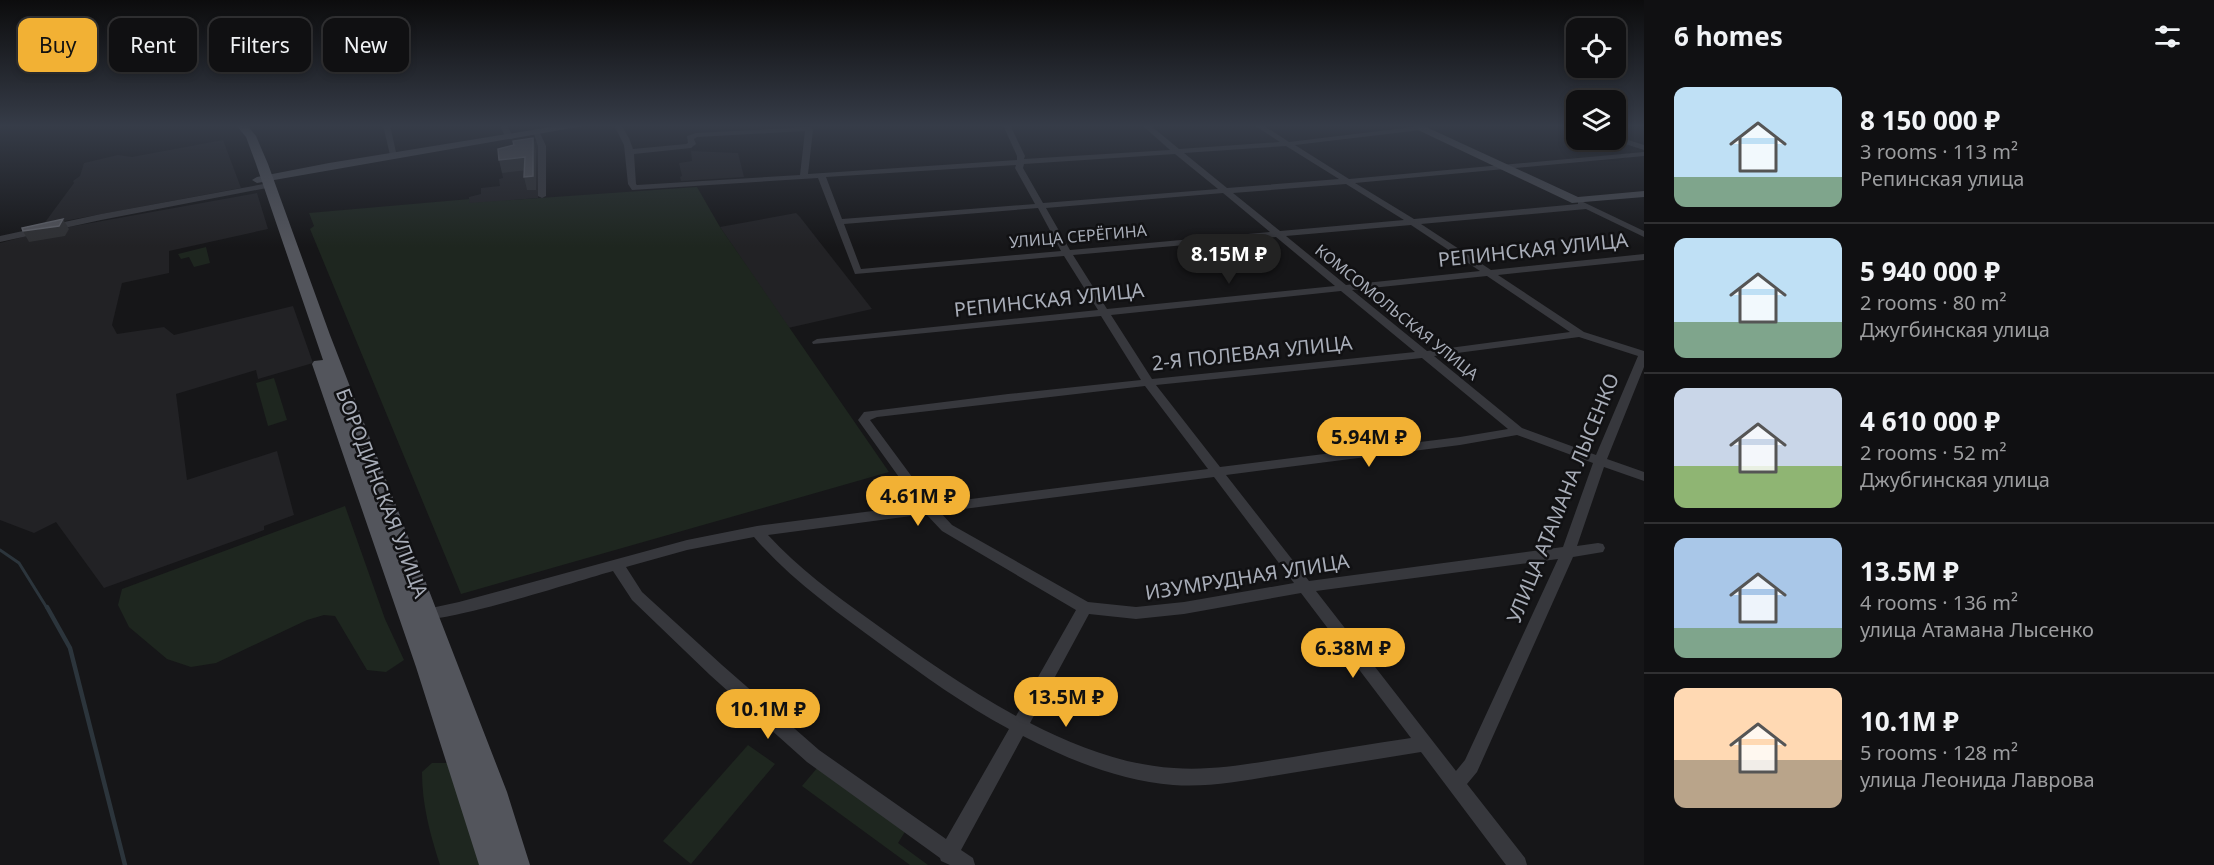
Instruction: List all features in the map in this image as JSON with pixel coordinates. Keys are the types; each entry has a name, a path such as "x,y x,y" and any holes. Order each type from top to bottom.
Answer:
{"main road":[{"name":"БОРОДИНСКАЯ УЛИЦА","path":"255,165 494,792 516,865"},
{"name":"БОРОДИНСКАЯ УЛИЦА","path":"262,165 264,184 493,865"}],"street":[{"path":"265,165 273,170 283,171 329,166"},
{"path":"0,239 264,184 279,183 310,170 333,165"},
{"path":"542,165 542,196"},
{"path":"631,165 632,184 635,188 976,165"},
{"path":"803,165 804,178"},
{"path":"1019,165 1067,253 1148,382 1518,865"},
{"name":"КОМСОМОЛЬСКАЯ УЛИЦА","path":"1194,165 1518,431"},
{"path":"1322,165 1413,222 1580,334"},
{"path":"1500,165 1644,234"},
{"path":"822,177 838,222 1226,192 1521,165"},
{"path":"1576,201 1644,194"},
{"name":"УЛИЦА СЕРЁГИНА","path":"838,222 858,272 1587,206"},
{"name":"РЕПИНСКАЯ УЛИЦА","path":"817,342 1644,257"},
{"name":"2-Я ПОЛЕВАЯ УЛИЦА","path":"864,420 877,413 1148,382 1425,354 1580,334 1644,354"},
{"name":"УЛИЦА АТАМАНА ЛЫСЕНКО","path":"1456,785 1471,766 1568,552 1599,460 1644,354"},
{"name":"ИЗУМРУДНАЯ УЛИЦА","path":"864,420 928,509 947,528 1085,608 1136,613 1184,608 1304,587 1599,548"},
{"path":"427,614 459,608 687,544 757,531 1460,441 1518,431 1644,477"},
{"path":"757,531 798,575 936,676 1020,727 1094,758 1161,776 1231,775 1425,744"},
{"path":"617,565 637,596 813,756 966,865"},
{"path":"948,854 1085,608"}],"shaded area":[{"path":"83,165 233,165 241,188 43,225 74,183 73,181 80,176"},
{"path":"510,165 538,165 538,198 469,204 469,197 481,194 481,188 500,186 499,179 503,178 502,173"},
{"path":"680,165 741,165 744,177 681,181"},
{"path":"697,187 720,227 889,472 461,594 310,229 314,226 309,213 470,199 469,203"},
{"path":"257,193 268,229 169,251 169,273 122,283 112,325 117,334 164,327 174,335 293,306 313,363 258,379 256,370 176,394 187,480 277,451 294,515 264,526 264,530 104,588 56,522 34,533 0,520 0,243 41,232"},
{"path":"796,213 872,309 788,328 720,227"},
{"path":"206,247 210,263 194,267 189,257 181,259 178,254"},
{"path":"274,378 287,420 268,426 256,383"},
{"path":"345,506 385,619 404,660 386,672 367,670 335,616 324,615 307,620 216,663 191,667 167,659 129,627 118,605 122,589"},
{"path":"748,745 775,764 691,864 663,841"},
{"path":"432,763 447,763 482,865 440,865 427,819 422,784 422,772"},
{"path":"818,767 906,830 898,843 928,865 910,865 802,786"}],"building":[{"path":"525,165 533,165 533,176 524,177"},
{"path":"63,219 59,226 23,231 22,228"}],"waterway":[{"path":"0,550 19,563 47,608"},
{"path":"47,607 70,648 125,865"}]}
